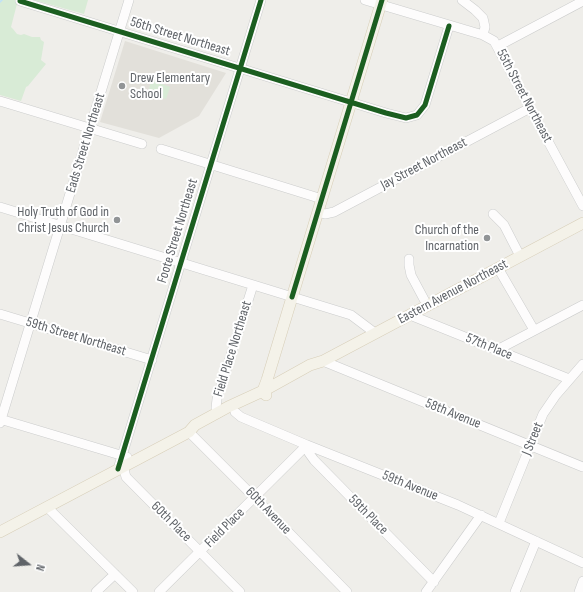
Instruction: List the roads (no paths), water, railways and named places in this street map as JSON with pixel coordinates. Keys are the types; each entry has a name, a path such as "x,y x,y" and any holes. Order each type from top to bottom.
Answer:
{"main road":[{"path":"266,393 292,296 381,2"},
{"name":"Eastern Avenue Northeast","path":"189,432 196,433 235,412 310,365 323,361 583,223"},
{"name":"Eastern Avenue Northeast","path":"0,532 47,507 121,464 136,460 189,432 195,425 218,413 266,393"}],"street":[{"name":"Eads Street Northeast","path":"0,420 129,0"},
{"name":"Foote Street Northeast","path":"121,464 261,0"},
{"name":"55th Street Northeast","path":"365,0 381,2 449,26 483,35 491,39 498,46 583,206"},
{"path":"462,0 472,3 485,22 483,35"},
{"name":"56th Street Northeast","path":"20,1 401,117 414,116 423,108 449,26"},
{"path":"498,46 583,1"},
{"path":"0,101 142,144"},
{"name":"Jay Street Northeast","path":"318,212 325,214 334,212 530,108"},
{"path":"160,149 322,199"},
{"path":"0,207 351,315 375,333"},
{"path":"493,214 504,225 520,256"},
{"path":"409,259 411,275 428,305"},
{"path":"498,268 534,330"},
{"name":"Field Place Northeast","path":"218,413 216,408 217,399 253,285"},
{"path":"497,350 583,305"},
{"name":"59th Street Northeast","path":"0,314 152,360"},
{"name":"57th Place","path":"410,315 569,379"},
{"name":"58th Avenue","path":"323,361 583,467"},
{"name":"J Street","path":"499,523 543,414 556,394 582,366"},
{"name":"59th Avenue","path":"235,412 241,417 307,445 481,515 583,563"},
{"path":"0,420 121,464"},
{"name":"60th Avenue","path":"189,432 347,592"},
{"name":"Field Place","path":"159,592 307,445"},
{"name":"59th Place","path":"307,445 309,453 314,460 434,582"},
{"name":"60th Place","path":"121,464 126,477 240,592"},
{"path":"47,507 133,592"},
{"path":"426,592 481,515"},
{"path":"515,592 536,541"},
{"path":"96,592 115,574"},
{"path":"579,592 583,581"}],"place":[{"name":"Drew Elementary School","path":"122,86"},
{"name":"Holy Truth of God in Christ Jesus Church","path":"117,220"},
{"name":"Church of the Incarnation","path":"487,238"}]}
